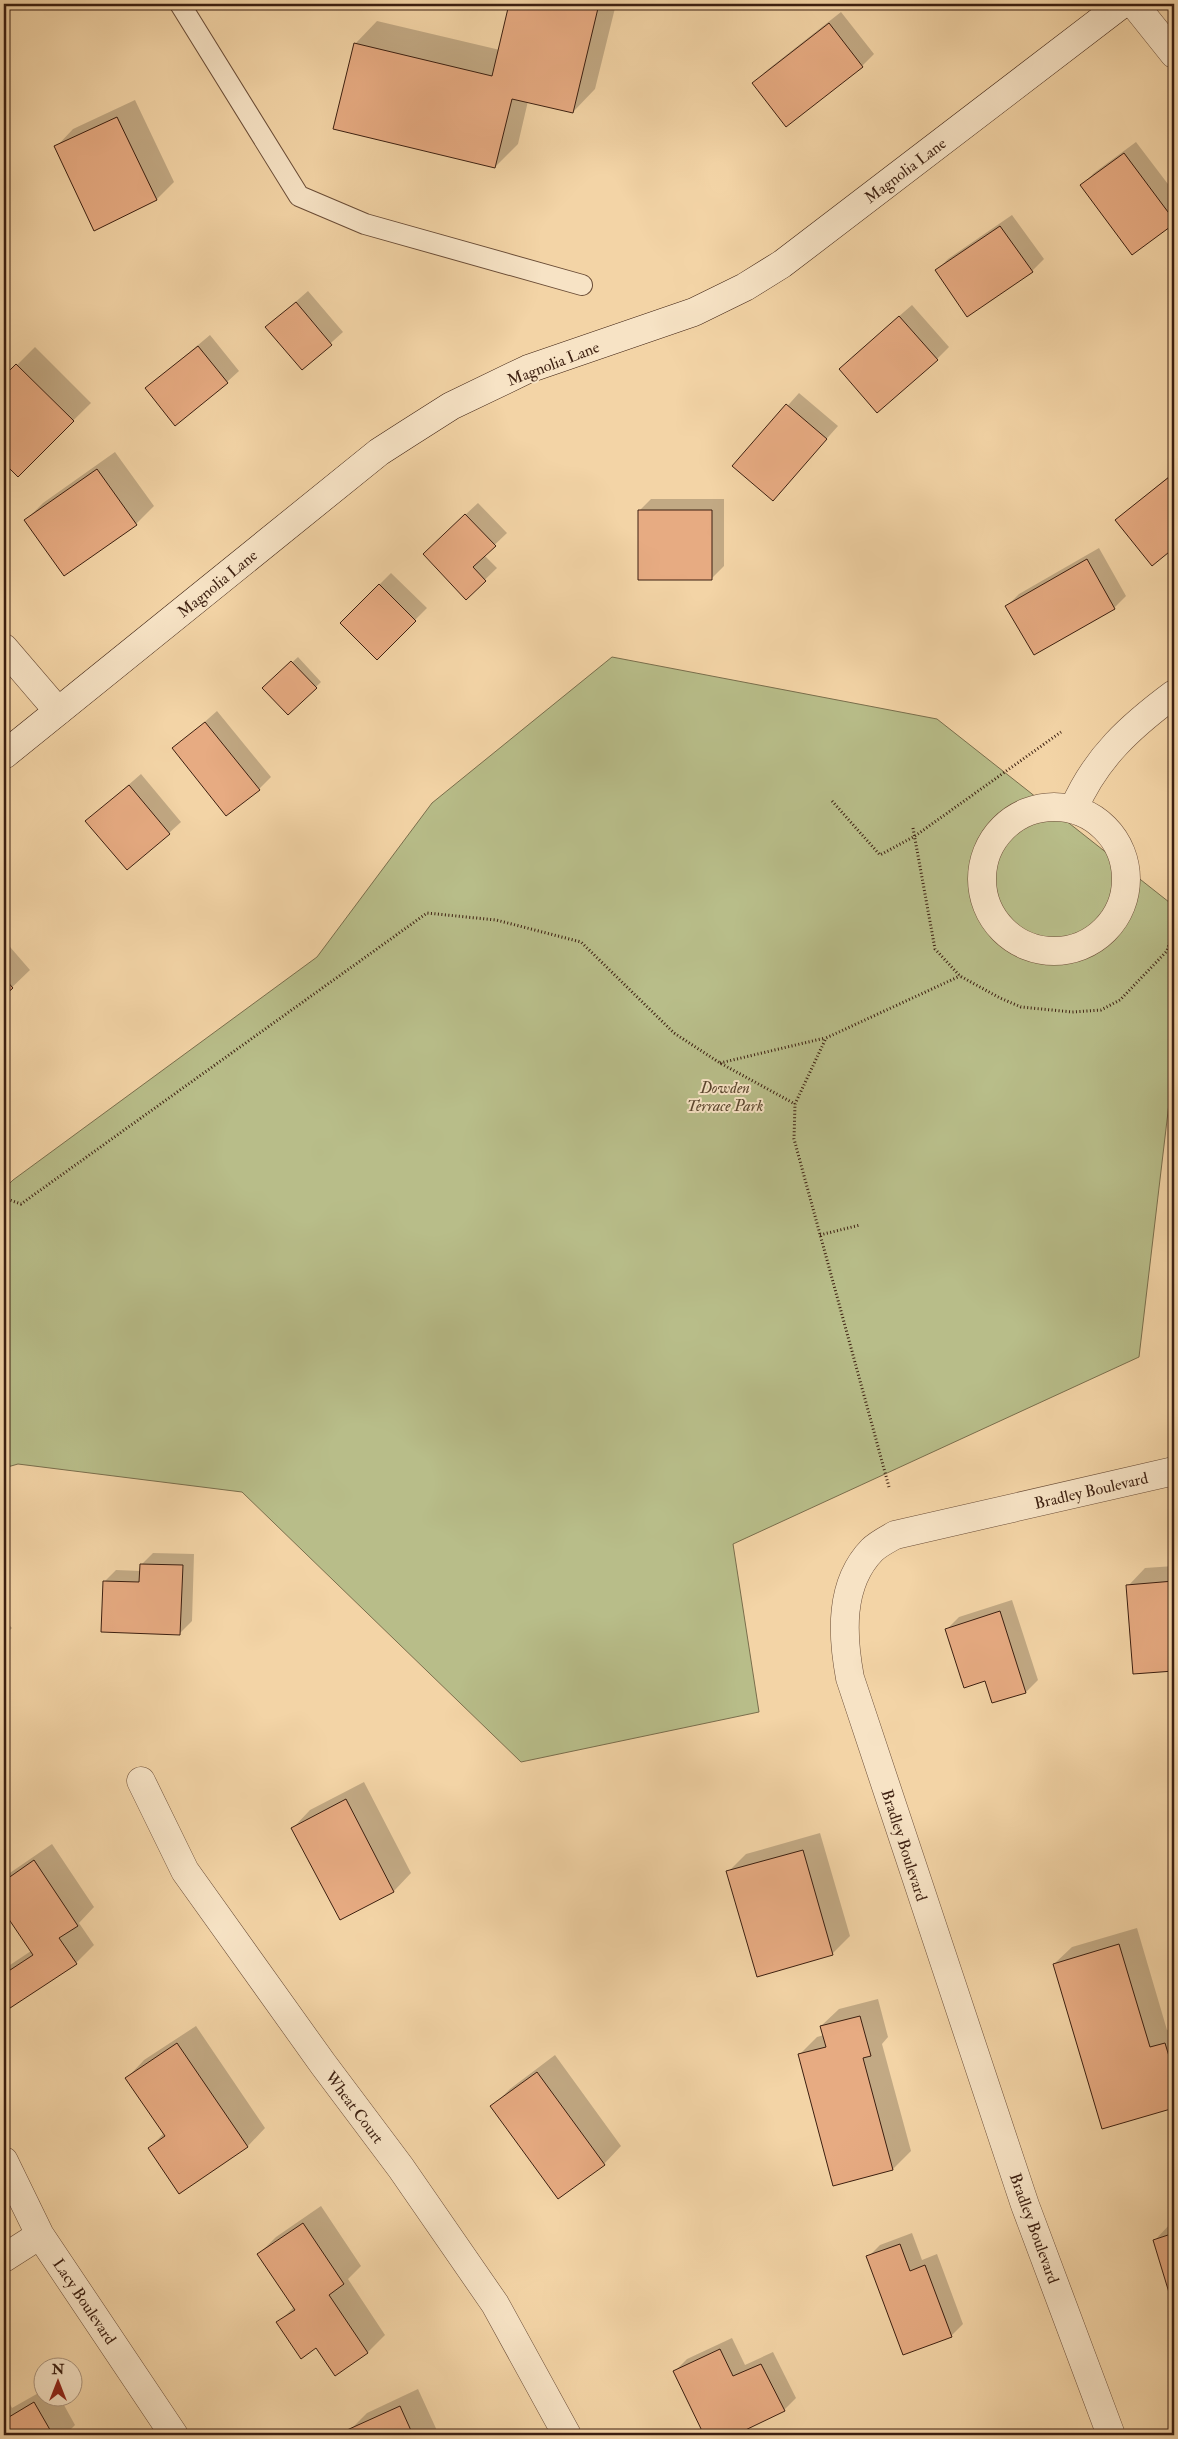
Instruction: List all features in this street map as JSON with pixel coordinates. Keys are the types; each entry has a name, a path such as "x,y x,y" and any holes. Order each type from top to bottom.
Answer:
{"street":[{"name":"Magnolia Lane","path":"4,755 378,452 452,406 528,369 694,312 745,287 790,258 1122,4"},
{"path":"1134,4 1174,54"},
{"path":"4,648 58,711"},
{"path":"1074,808 1082,790 1112,747 1139,720 1174,694"},
{"path":"1048,807 1074,808 1105,827 1118,844 1125,863 1127,884 1123,904 1113,922 1098,937 1086,944 1060,952 1038,950 1013,939 1002,930 990,913 982,893 981,872 986,852 997,834 1011,820 1029,811 1048,807"},
{"name":"Bradley Boulevard","path":"1111,2435 1026,2205 850,1678 844,1643 846,1602 856,1573 873,1549 895,1535 1174,1471"},
{"name":"Wheat Court","path":"142,1781 185,1871 323,2064 401,2168 495,2304 567,2435"},
{"name":"Lacy Boulevard","path":"4,2161 40,2235 174,2435"},
{"path":"4,2258 40,2235"}],"lane":[{"path":"180,4 299,196 365,224 582,285"}],"path":[{"path":"832,801 880,855 915,836 1060,732"},
{"path":"1174,747 1171,750 1174,781"},
{"path":"913,828 935,948 960,976 1021,1007 1072,1012 1101,1010 1120,1000 1161,958 1167,951 1174,927"},
{"path":"4,1198 22,1204 426,913 496,920 581,942 674,1033 720,1063 795,1104"},
{"path":"720,1063 826,1038 960,976"},
{"path":"826,1038 795,1104 794,1139 889,1487"},
{"path":"820,1235 860,1225"}],"green space":[{"name":"Dowden Terrace Park","path":"612,657 937,719 1174,906 1174,1061 1139,1357 733,1544 759,1712 521,1762 242,1492 18,1464 4,1468 4,1189 13,1180 317,957 432,803"}],"building":[{"path":"509,4 599,4 573,113 512,99 495,168 333,129 354,43 492,76"},
{"path":"829,23 863,67 786,127 752,83"},
{"path":"117,117 157,200 94,231 54,146"},
{"path":"1124,153 1174,220 1174,224 1132,255 1080,185"},
{"path":"1000,226 1033,272 967,317 935,270"},
{"path":"296,302 332,345 302,370 265,327"},
{"path":"899,316 938,360 877,413 839,369"},
{"path":"198,346 228,383 175,426 145,388"},
{"path":"16,364 74,421 18,477 4,463 4,376"},
{"path":"786,404 827,439 773,501 732,466"},
{"path":"97,469 137,525 64,576 24,520"},
{"path":"1174,473 1174,548 1152,566 1115,520"},
{"path":"638,510 712,510 712,580 638,580"},
{"path":"465,514 496,546 473,567 486,581 466,600 423,554"},
{"path":"1087,559 1115,609 1034,655 1005,606"},
{"path":"379,584 416,621 377,660 340,623"},
{"path":"291,661 317,688 288,715 262,688"},
{"path":"205,722 260,790 226,816 172,748"},
{"path":"129,785 170,834 127,870 85,821"},
{"path":"4,978 13,988 4,996"},
{"path":"140,1564 183,1565 180,1635 101,1632 103,1581 139,1582"},
{"path":"1174,1581 1174,1671 1133,1674 1126,1585"},
{"path":"1000,1611 1026,1693 992,1703 985,1681 964,1688 945,1629"},
{"path":"346,1799 394,1892 340,1920 291,1828"},
{"path":"803,1850 833,1955 757,1977 726,1871"},
{"path":"34,1860 78,1926 59,1938 77,1964 4,2012 4,1974 33,1955 4,1912 4,1881"},
{"path":"1119,1944 1150,2047 1165,2043 1174,2073 1174,2108 1102,2129 1053,1964"},
{"path":"860,2016 871,2056 863,2058 893,2170 833,2186 798,2054 826,2047 820,2026"},
{"path":"177,2043 248,2147 179,2194 148,2148 165,2136 125,2078"},
{"path":"537,2072 605,2165 558,2199 490,2106"},
{"path":"303,2223 344,2284 329,2295 368,2353 335,2376 316,2348 301,2359 276,2322 295,2310 257,2254"},
{"path":"1174,2233 1174,2309 1153,2240"},
{"path":"900,2244 910,2271 925,2265 952,2337 903,2355 866,2256"},
{"path":"720,2349 733,2376 761,2364 785,2411 735,2435 704,2435 673,2371"},
{"path":"32,2403 32,2406 36,2406 53,2435 4,2435 4,2420"},
{"path":"400,2406 413,2435 350,2435 347,2430"}]}
